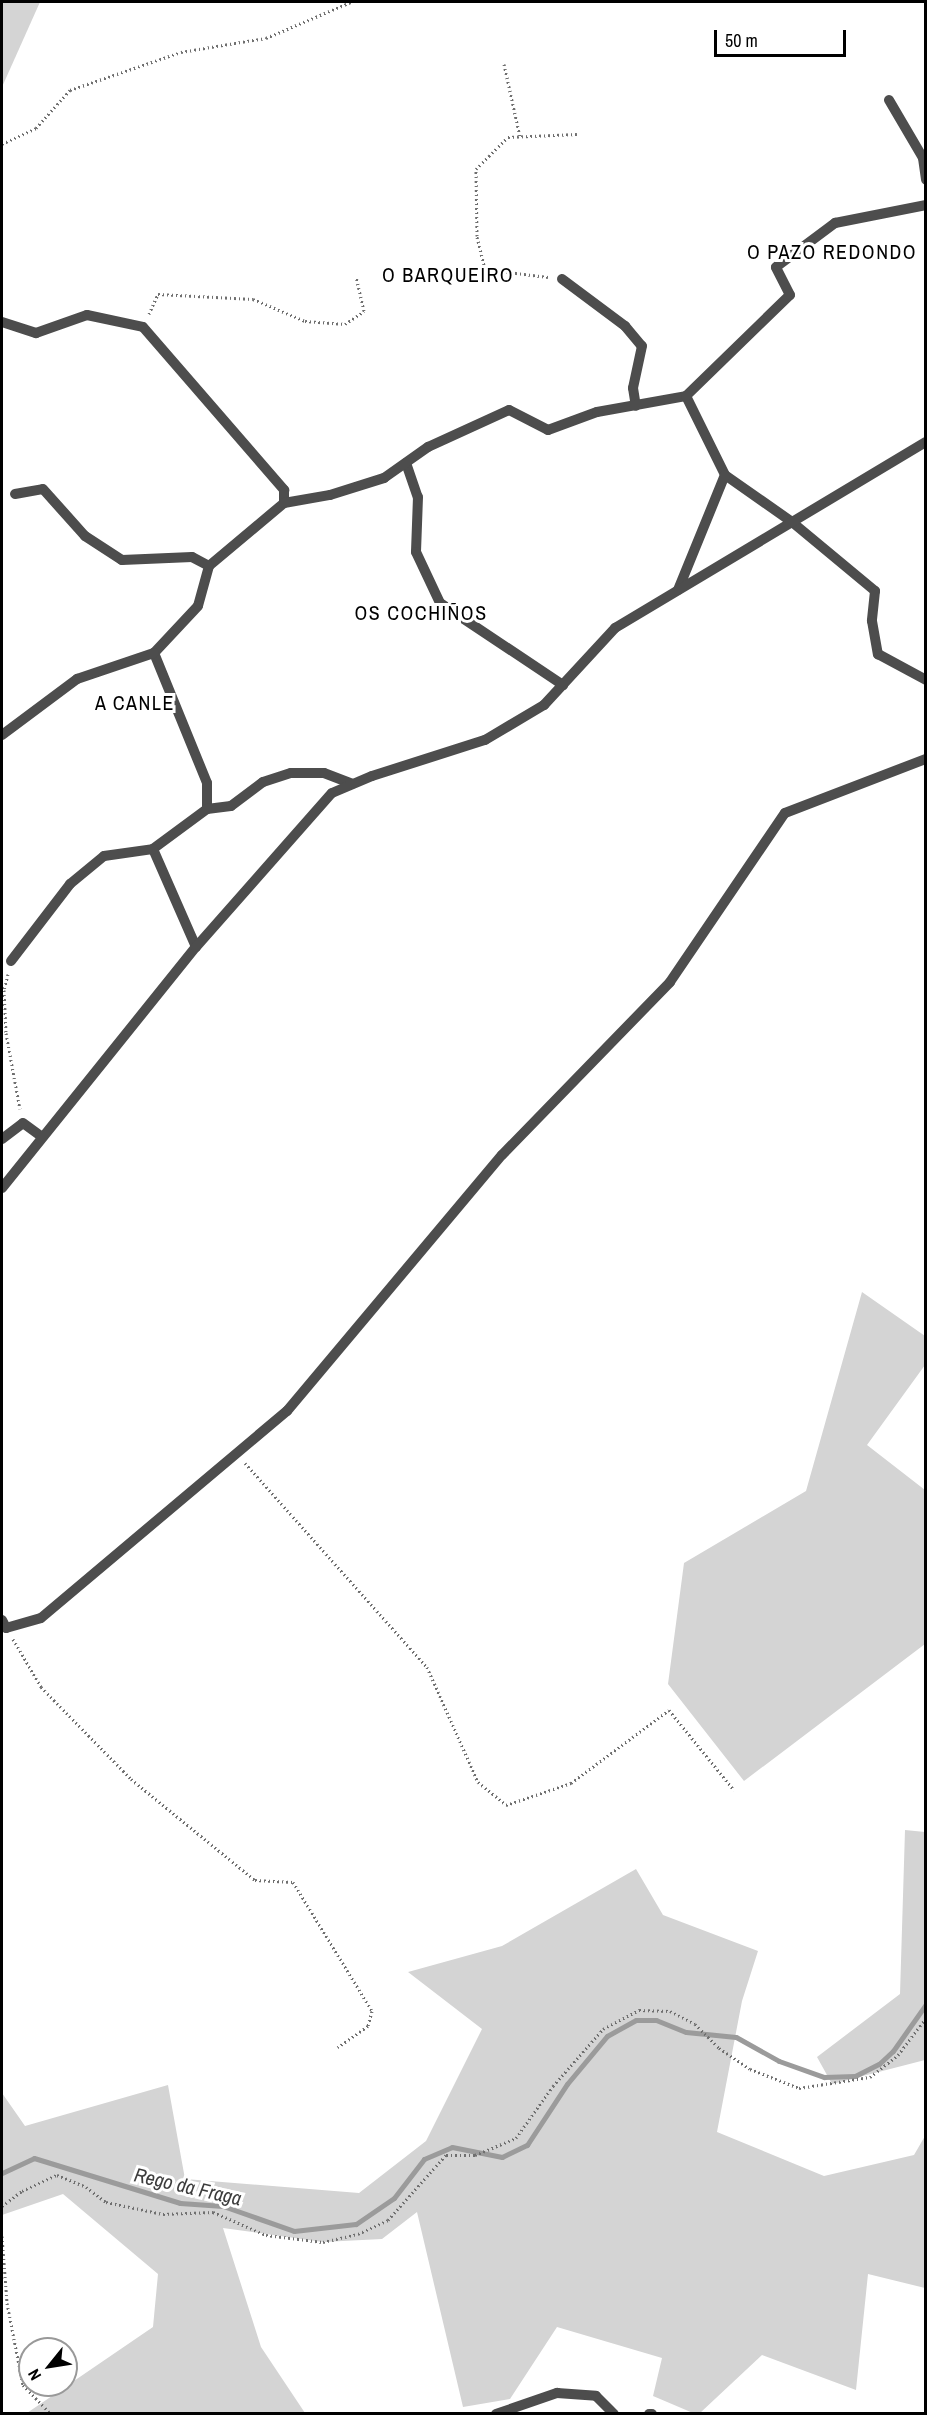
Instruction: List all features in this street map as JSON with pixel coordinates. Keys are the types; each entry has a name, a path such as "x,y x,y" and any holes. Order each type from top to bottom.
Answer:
{"street":[{"path":"889,100 922,158 926,180"},
{"path":"2,735 77,679 154,653 198,606 208,566 284,503 330,495 384,478 428,447 509,410 548,430 597,412 686,396 790,296 776,267 835,223 926,205"},
{"path":"562,279 625,326 642,346 633,388 636,406"},
{"path":"2,322 36,333 87,315 143,327 284,490 284,503"},
{"path":"686,396 725,475 792,522 875,591 872,621 878,654 926,680"},
{"path":"2,1188 41,1136 196,947 332,793 352,784 485,740 544,705 615,628 926,442"},
{"path":"406,463 418,497 416,552 440,603 563,685"},
{"path":"678,590 725,475"},
{"path":"15,494 43,489 85,536 122,560 192,557 208,566"},
{"path":"154,653 207,783 207,809"},
{"path":"4,1624 41,1617 287,1411 502,1155 670,982 785,813 926,759"},
{"path":"11,962 70,884 104,856 153,849 207,809 231,806 263,782 291,773 324,773 352,784"},
{"path":"153,849 196,947"},
{"path":"2,1139 23,1123 41,1136"},
{"path":"496,2414 557,2393 596,2396 615,2414"}],"path":[{"path":"2,144 36,128 70,90 181,52 266,38 351,2"},
{"path":"504,64 520,136"},
{"path":"562,279 485,269 477,236 476,169 508,137 577,134"},
{"path":"143,327 158,294 253,299 305,321 345,324 364,311 356,277"},
{"path":"11,962 4,990 6,1032 23,1123"},
{"path":"236,1453 428,1667 478,1782 506,1804 571,1783 669,1710 734,1790"},
{"path":"4,1624 41,1687 131,1779 255,1880 292,1882 372,2011 368,2026 338,2048"},
{"path":"2,2206 22,2191 57,2175 86,2187 106,2202 163,2214 213,2212 266,2235 323,2242 358,2234 388,2220 446,2155 475,2156 484,2150 516,2138 553,2086 603,2029 639,2010 669,2011 703,2030 710,2039 750,2069 799,2088 870,2077 898,2055 926,2018"},
{"path":"2,2236 7,2303 24,2385 51,2414"}],"shaded area":[{"path":"2,2 40,2 2,87"},
{"path":"862,1292 925,1336 925,1365 867,1445 925,1490 925,1644 744,1781 668,1684 684,1563 806,1491"},
{"path":"905,1830 925,1832 925,2060 832,2084 817,2057 900,1994"},
{"path":"636,1869 663,1915 758,1951 742,2001 717,2132 824,2176 914,2155 925,2136 925,2288 868,2274 856,2390 762,2355 700,2413 693,2413 653,2396 662,2358 557,2327 510,2399 463,2407 417,2212 382,2239 323,2242 223,2228 261,2347 305,2413 27,2413 50,2397 78,2397 78,2378 153,2327 158,2274 63,2194 2,2215 2,2093 25,2126 168,2085 185,2179 359,2193 426,2141 482,2029 408,1972 502,1946"}],"waterway":[{"name":"Rego da Fraga","path":"2,2173 34,2158 180,2203 223,2206 294,2231 356,2224 394,2198 424,2159 452,2147 502,2157 527,2145 567,2084 607,2036 636,2020 656,2020 686,2032 736,2037 779,2061 824,2077 855,2076 879,2064 893,2051 926,2004"}],"district":[{"name":"O PAZO REDONDO","path":"832,251"},
{"name":"O BARQUEIRO","path":"448,274"},
{"name":"OS COCHIÑOS","path":"421,612"},
{"name":"A CANLE","path":"135,702"}]}
